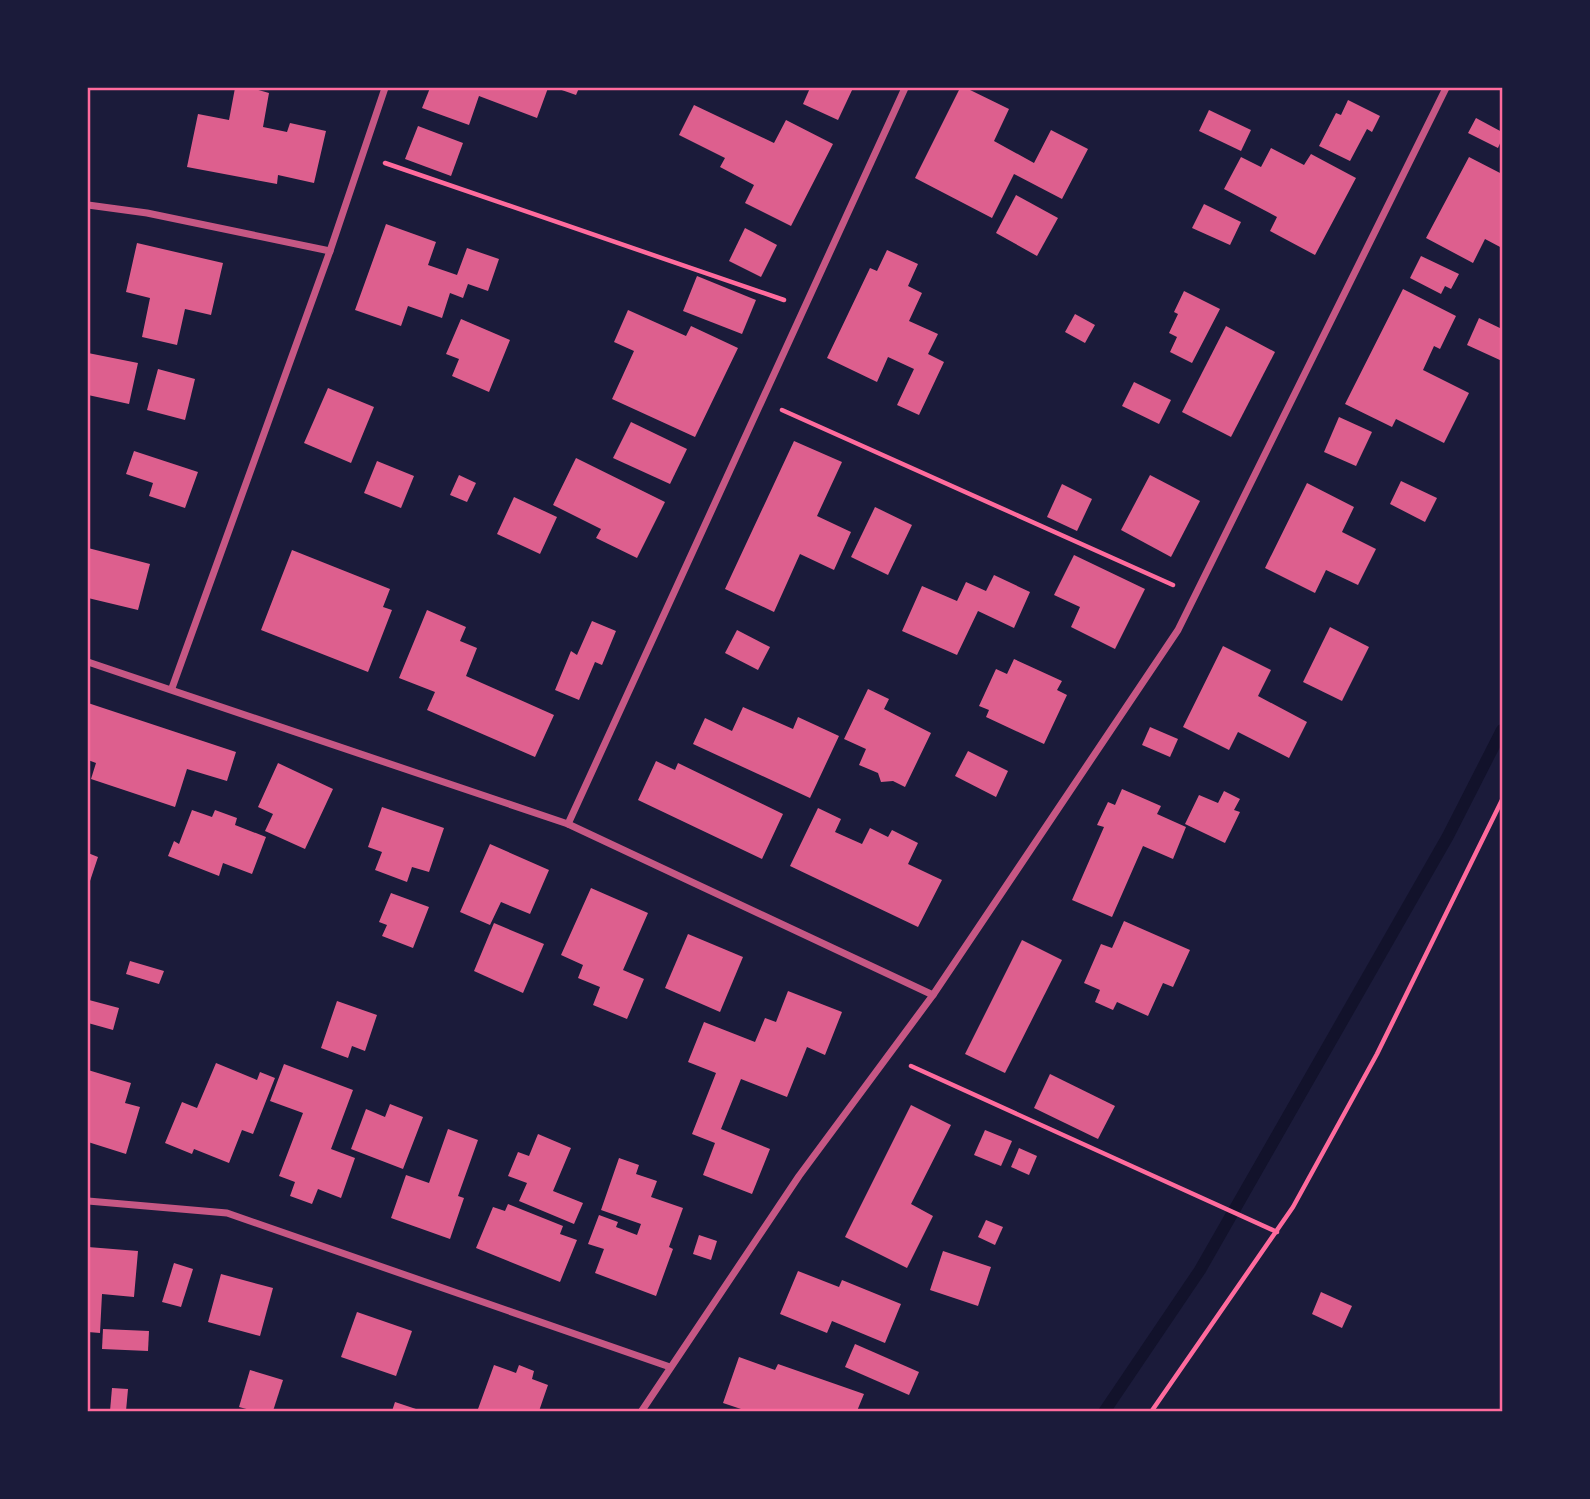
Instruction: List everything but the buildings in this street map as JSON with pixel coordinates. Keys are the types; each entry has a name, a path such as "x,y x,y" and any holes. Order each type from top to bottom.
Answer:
{"street":[{"path":"172,688 330,251 385,88"},
{"path":"568,824 905,88"},
{"path":"641,1412 799,1176 933,995 1178,630 1446,88"},
{"path":"88,205 147,212 330,251"},
{"path":"88,662 172,688 568,824 933,995"},
{"path":"88,1201 227,1213 670,1367"}],"path":[{"path":"361,155 805,307"},
{"path":"762,401 1195,595"},
{"path":"1151,1412 1293,1207 1377,1054 1503,800"},
{"path":"889,1055 1277,1233"}],"waterway":[{"path":"1104,1412 1200,1270 1448,836 1502,730"}]}
